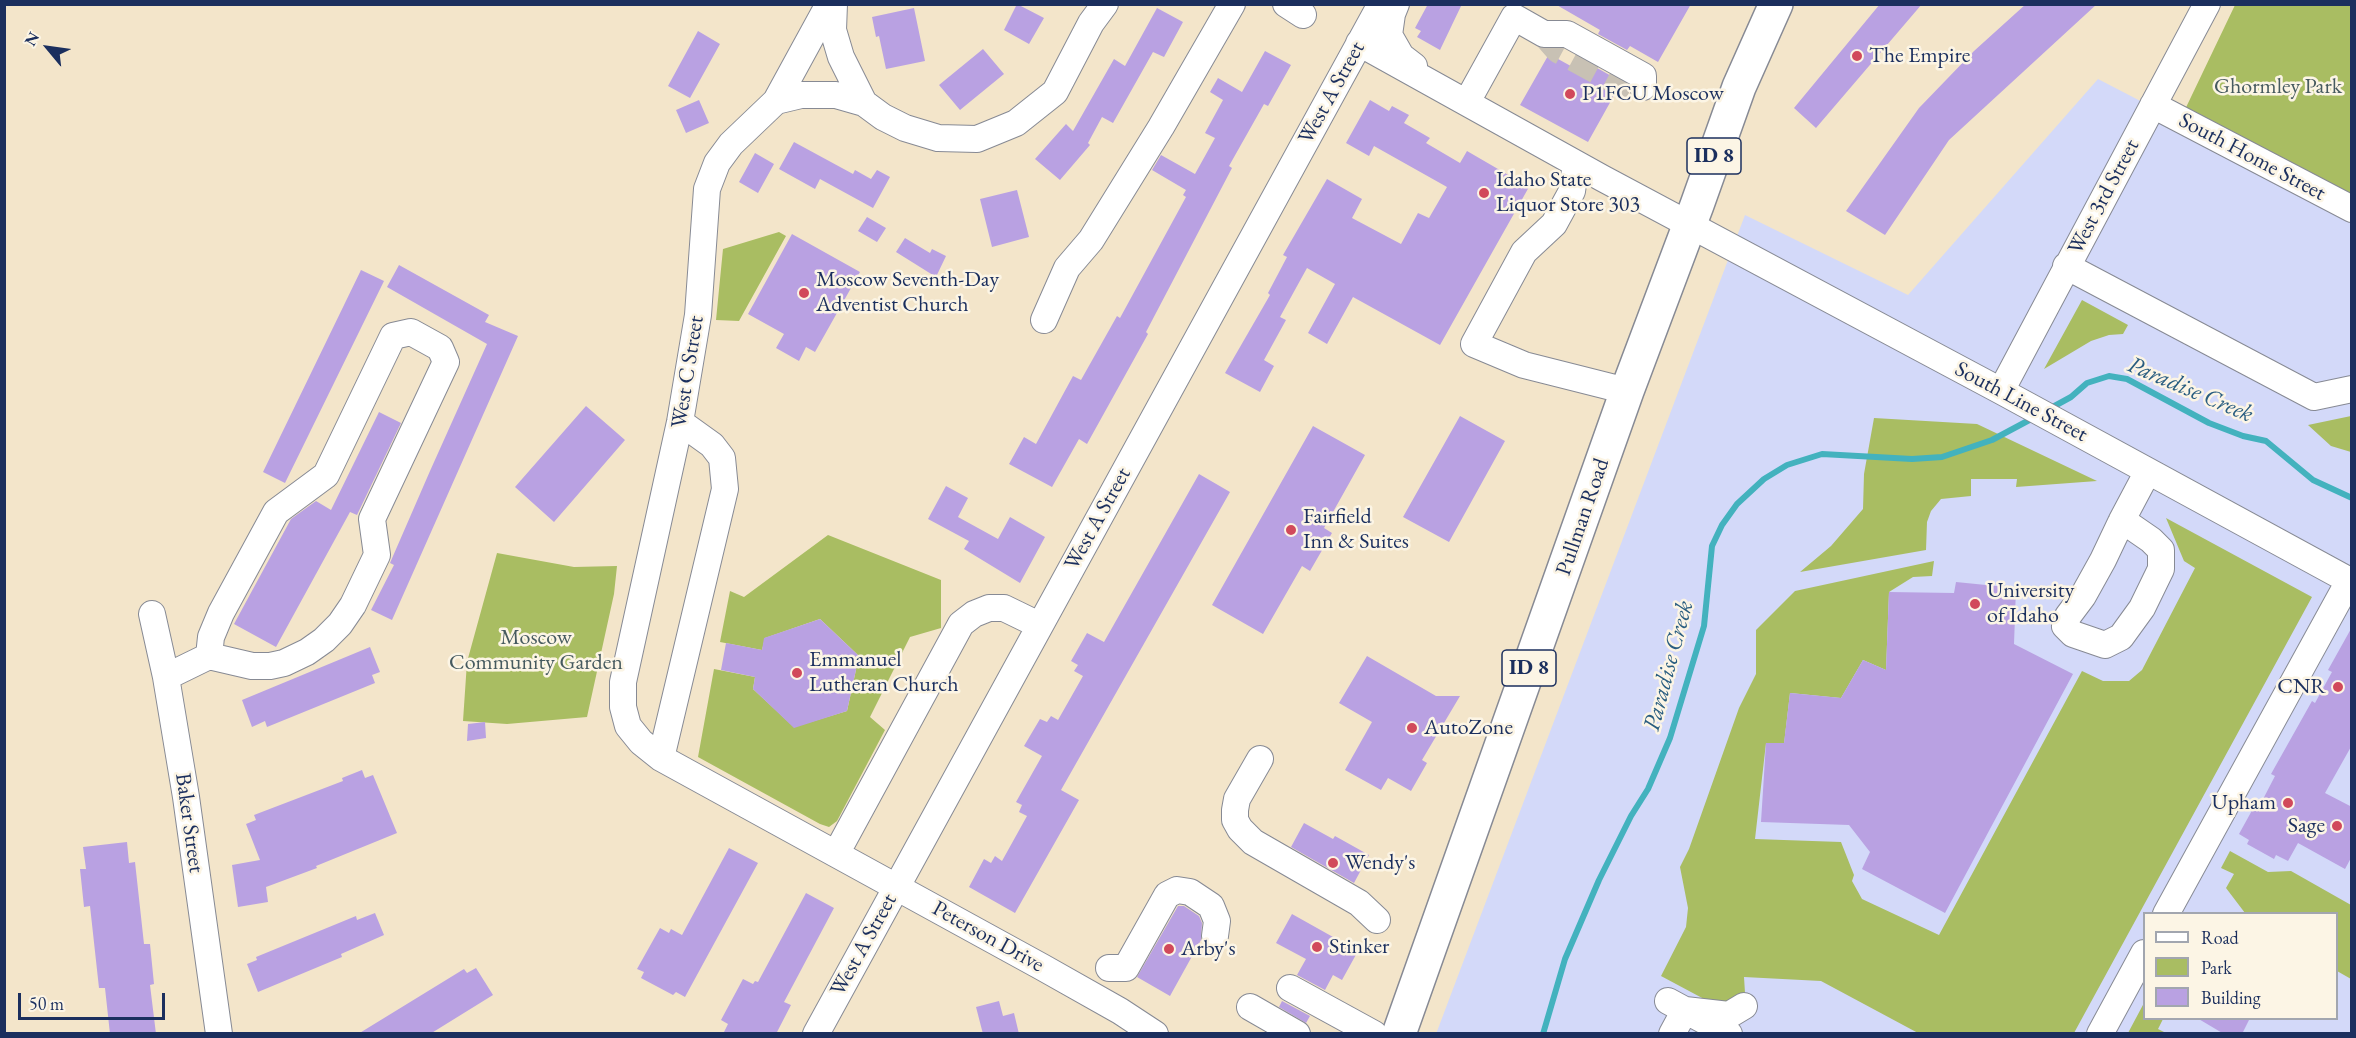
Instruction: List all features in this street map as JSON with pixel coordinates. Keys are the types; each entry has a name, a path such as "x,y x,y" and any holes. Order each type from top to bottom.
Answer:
{"main road":[{"name":"Pullman Road","path":"1399,1034 1627,390 1739,87 1776,4"}],"street":[{"name":"West C Street","path":"661,758 641,742 628,726 623,707 623,682 680,422 698,315 707,189 717,163 731,144 776,101 829,4"},
{"path":"834,4 833,30 841,57 864,103"},
{"path":"776,101 801,95 836,95 864,103 883,117 905,128 938,138 977,139 1016,123 1055,92 1091,23 1105,4"},
{"path":"1044,320 1067,268 1096,231 1161,127 1232,4"},
{"name":"West A Street","path":"816,1034 1381,4"},
{"path":"1396,4 1389,34 1401,56 1460,98"},
{"name":"West 3rd Street","path":"2009,395 2066,266 2207,4"},
{"path":"1460,98 1514,17 1544,34 1567,34 1577,39 1643,76 1643,87"},
{"path":"1359,43 1460,98"},
{"name":"South Line Street","path":"1460,98 1576,164 2009,395 2350,581"},
{"name":"South Home Street","path":"2153,105 2352,209"},
{"path":"1576,164 1572,191 1554,225 1524,252 1474,344 1524,365 1627,390"},
{"path":"2066,266 2313,397 2352,389"},
{"path":"166,677 209,657 252,666 284,663 307,652 324,640 340,624 353,605 377,555 372,519 446,362 440,348 411,332 393,336 326,475 276,512 221,614 211,637 209,657"},
{"path":"661,758 725,489 722,459 712,445 680,422"},
{"path":"2122,520 2151,540 2161,550 2161,569 2142,609 2121,637 2105,645 2073,634 2065,626 2068,616 2083,596 2103,560 2122,520 2148,471"},
{"path":"2167,912 2350,581"},
{"path":"836,854 961,624 974,614 989,608 1004,608 1039,625"},
{"name":"Baker Street","path":"152,614 166,677 186,797 219,1034"},
{"name":"Peterson Drive","path":"661,758 1112,1006 1155,1034"},
{"path":"1260,759 1237,799 1235,820 1240,829 1253,842 1359,903 1377,920"},
{"path":"1108,968 1126,968 1167,895 1177,890 1190,892 1211,906 1217,921 1215,936"},
{"path":"2100,1034 2143,957"},
{"path":"1290,987 1374,1034"},
{"path":"1676,1006 1730,1015 1744,1006"},
{"path":"1672,1034 1676,1006"},
{"path":"1676,1006 1729,1034"},
{"path":"1252,1021 1297,1034"}],"shaded area":[{"name":"University of Idaho","path":"2098,79 2351,210 2351,1033 1436,1034 1745,215 1908,295"}],"green space":[{"name":"Ghormley Park","path":"2235,5 2351,5 2351,209 2180,120"},
{"path":"779,232 786,236 739,321 716,320 723,249"},
{"path":"2082,300 2128,325 2123,334 2109,335 2091,341 2044,369"},
{"path":"2351,416 2351,452 2331,446 2308,425"},
{"path":"1874,418 1977,424 2097,481 2016,487 2017,479 1971,479 1971,496 1941,499 1931,511 1927,522 1926,550 1800,572 1831,546 1863,509 1864,474"},
{"path":"2166,518 2312,597 2074,1033 1918,1033 1821,981 1744,977 1745,993 1731,1004 1719,1007 1661,976 1686,927 1688,908 1680,867 1689,849 1739,708 1756,674 1756,630 1795,591 1934,561 1932,576 1913,577 1889,592 1886,670 1863,660 1841,698 1790,693 1784,744 1766,743 1755,839 1841,842 1854,875 1852,881 1862,899 1939,935 2082,671 2103,681 2129,681 2142,670 2195,568 2184,561"},
{"path":"828,535 941,580 941,628 910,637 870,717 885,730 837,821 829,827 698,757 714,669 755,677 753,689 794,727 847,711 859,656 820,619 765,638 762,650 720,642 730,591 744,597"},
{"name":"Moscow Community Garden","path":"497,553 574,567 617,566 614,594 587,717 507,724 463,721 467,662"},
{"path":"2230,851 2268,872 2291,871 2351,905 2351,979 2338,972 2338,912 2244,912 2226,888 2234,874 2221,868"},
{"path":"2143,1005 2143,1020 2162,1020 2158,1029 2166,1033 2128,1033"}],"building":[{"path":"1017,4 1044,18 1029,44 1004,30"},
{"path":"1428,4 1462,4 1440,50 1417,37 1421,31 1415,28"},
{"path":"1555,4 1691,4 1658,62 1630,46 1627,50 1598,34 1600,30"},
{"name":"The Empire","path":"1880,4 1922,4 1816,128 1794,108"},
{"path":"2026,4 2097,4 1949,140 1885,235 1846,211 1919,108 1974,51"},
{"path":"914,8 925,61 886,69 879,36 876,37 872,17"},
{"path":"1157,8 1183,22 1164,57 1153,52 1113,123 1102,117 1088,143 1090,145 1060,180 1035,159 1066,124 1073,131 1114,59 1125,66"},
{"path":"698,31 720,44 690,98 668,86"},
{"path":"983,49 1004,74 960,110 939,85"},
{"path":"1265,51 1291,65 1268,106 1264,104 1229,166 1232,168 1146,332 1148,334 1087,444 1079,439 1052,487 1009,464 1024,437 1036,444 1073,376 1081,380 1117,316 1120,318 1186,197 1183,195 1186,190 1152,170 1161,155 1195,174 1215,138 1205,133 1223,100 1210,92 1218,78 1242,92"},
{"name":"P1FCU Moscow","path":"1549,54 1578,70 1583,60 1613,77 1609,85 1617,90 1588,142 1520,105"},
{"path":"699,100 709,123 686,133 676,110"},
{"path":"1370,100 1389,111 1392,106 1409,115 1404,123 1430,138 1426,143 1460,163 1467,151 1529,187 1440,345 1353,297 1327,344 1308,333 1335,284 1307,268 1280,317 1286,320 1264,360 1274,366 1260,392 1225,373 1270,295 1268,293 1287,257 1283,255 1327,179 1362,199 1352,218 1401,244 1418,213 1429,218 1447,187 1374,146 1369,156 1346,143"},
{"path":"794,142 853,174 855,170 871,179 877,170 890,177 873,208 820,179 815,189 779,169"},
{"path":"755,153 774,164 758,193 739,182"},
{"path":"1017,190 1029,237 992,247 980,199"},
{"path":"867,217 886,228 877,242 858,231"},
{"name":"Moscow Seventh-Day Adventist Church","path":"792,234 860,272 815,352 806,347 799,361 776,348 784,334 748,314"},
{"path":"905,238 930,253 932,249 946,256 936,277 896,252"},
{"path":"399,265 489,315 485,322 518,336 392,620 371,610 394,565 390,563 487,344 387,287"},
{"path":"361,270 384,281 285,483 263,472"},
{"path":"586,406 625,440 554,522 515,487"},
{"path":"379,412 401,423 357,515 350,512 276,647 234,624 291,519 316,501 331,510"},
{"path":"1460,416 1505,441 1449,542 1403,517"},
{"name":"Fairfield Inn & Suites","path":"1313,426 1365,455 1324,528 1332,533 1310,571 1302,566 1263,634 1212,605"},
{"path":"1199,474 1230,492 1061,790 1079,800 1015,913 969,887 984,859 991,863 995,856 1002,861 1027,816 1019,812 1022,805 1016,802 1042,756 1024,746 1040,719 1047,722 1051,716 1058,720 1083,676 1074,671 1078,665 1071,661 1087,633 1104,642"},
{"path":"946,486 968,498 958,517 998,539 1010,517 1045,537 1020,583 964,549 969,541 928,519"},
{"path":"1956,582 2016,588 2014,644 2073,674 1945,913 1862,869 1870,852 1849,825 1761,822 1766,743 1784,743 1790,693 1841,698 1863,660 1886,670 1889,592 1954,593"},
{"name":"Emmanuel Lutheran Church","path":"820,619 859,656 847,711 794,728 753,689 755,677 721,670 726,643 762,650 764,638"},
{"path":"2352,627 2352,745 2325,793 2352,807 2352,856 2345,869 2298,843 2288,861 2276,855 2274,859 2247,844 2249,840 2239,834 2255,805 2259,807 2275,776 2271,774 2312,701 2315,703 2332,672 2328,670"},
{"path":"370,647 380,672 372,675 375,683 267,727 265,721 252,727 242,700"},
{"name":"AutoZone","path":"1367,656 1436,696 1460,696 1422,760 1427,763 1411,791 1388,778 1381,790 1345,770 1372,722 1339,703"},
{"path":"485,722 486,738 467,741 468,724"},
{"path":"362,770 365,778 373,775 397,833 316,866 317,868 266,887 268,902 238,907 232,865 260,860 246,824 256,820 254,815 343,781 342,778"},
{"name":"Wendy's","path":"1304,823 1333,839 1335,836 1369,855 1354,883 1291,847"},
{"path":"127,842 129,863 135,862 144,944 150,944 154,984 150,985 156,1034 110,1034 105,988 99,988 90,906 84,907 80,869 86,869 83,847"},
{"path":"729,848 758,863 685,997 676,992 673,995 641,978 644,972 637,969 660,928 669,933 671,929 682,935"},
{"path":"806,893 834,908 784,1002 791,1005 776,1034 723,1034 728,1024 721,1020 743,979 753,984 755,981 758,982"},
{"name":"Arby's","path":"1178,906 1184,906 1199,916 1202,923 1201,940 1170,996 1137,977"},
{"path":"375,913 384,935 341,954 342,957 258,992 247,964 257,960 256,957 356,916 357,920"},
{"name":"Stinker","path":"1292,914 1358,951 1342,980 1333,975 1325,990 1297,975 1306,959 1276,943"},
{"path":"476,968 493,995 430,1034 358,1034 464,969 467,973"},
{"path":"999,1001 1003,1016 1014,1013 1019,1034 983,1034 976,1007"},
{"path":"1282,1001 1310,1016 1306,1023 1279,1007"},
{"path":"2200,1020 2249,1020 2242,1034 2224,1034"}],"waterway":[{"name":"Paradise Creek","path":"2049,409 2071,397 2087,383 2109,376 2127,379 2209,423 2243,436 2266,441 2313,480 2352,498"},
{"name":"Paradise Creek","path":"1543,1034 1565,959 1599,880 1631,816 1648,789 1670,738 1704,626 1712,546 1722,525 1737,504 1764,479 1787,465 1822,454 1912,459 1942,457 1992,440 2035,417"}],"tunnel":[{"path":"1544,34 1558,50 1634,91 1643,87"}],"place":[{"name":"The Empire","path":"1857,56"},
{"name":"P1FCU Moscow","path":"1570,94"},
{"name":"Idaho State Liquor Store 303","path":"1484,193"},
{"name":"Moscow Seventh-Day Adventist Church","path":"804,293"},
{"name":"Fairfield Inn & Suites","path":"1291,530"},
{"name":"University of Idaho","path":"1975,604"},
{"name":"Emmanuel Lutheran Church","path":"797,673"},
{"name":"CNR","path":"2338,687"},
{"name":"AutoZone","path":"1412,728"},
{"name":"Upham","path":"2288,803"},
{"name":"Sage","path":"2337,826"},
{"name":"Wendy's","path":"1333,863"},
{"name":"Stinker","path":"1317,947"},
{"name":"Arby's","path":"1169,949"}]}
